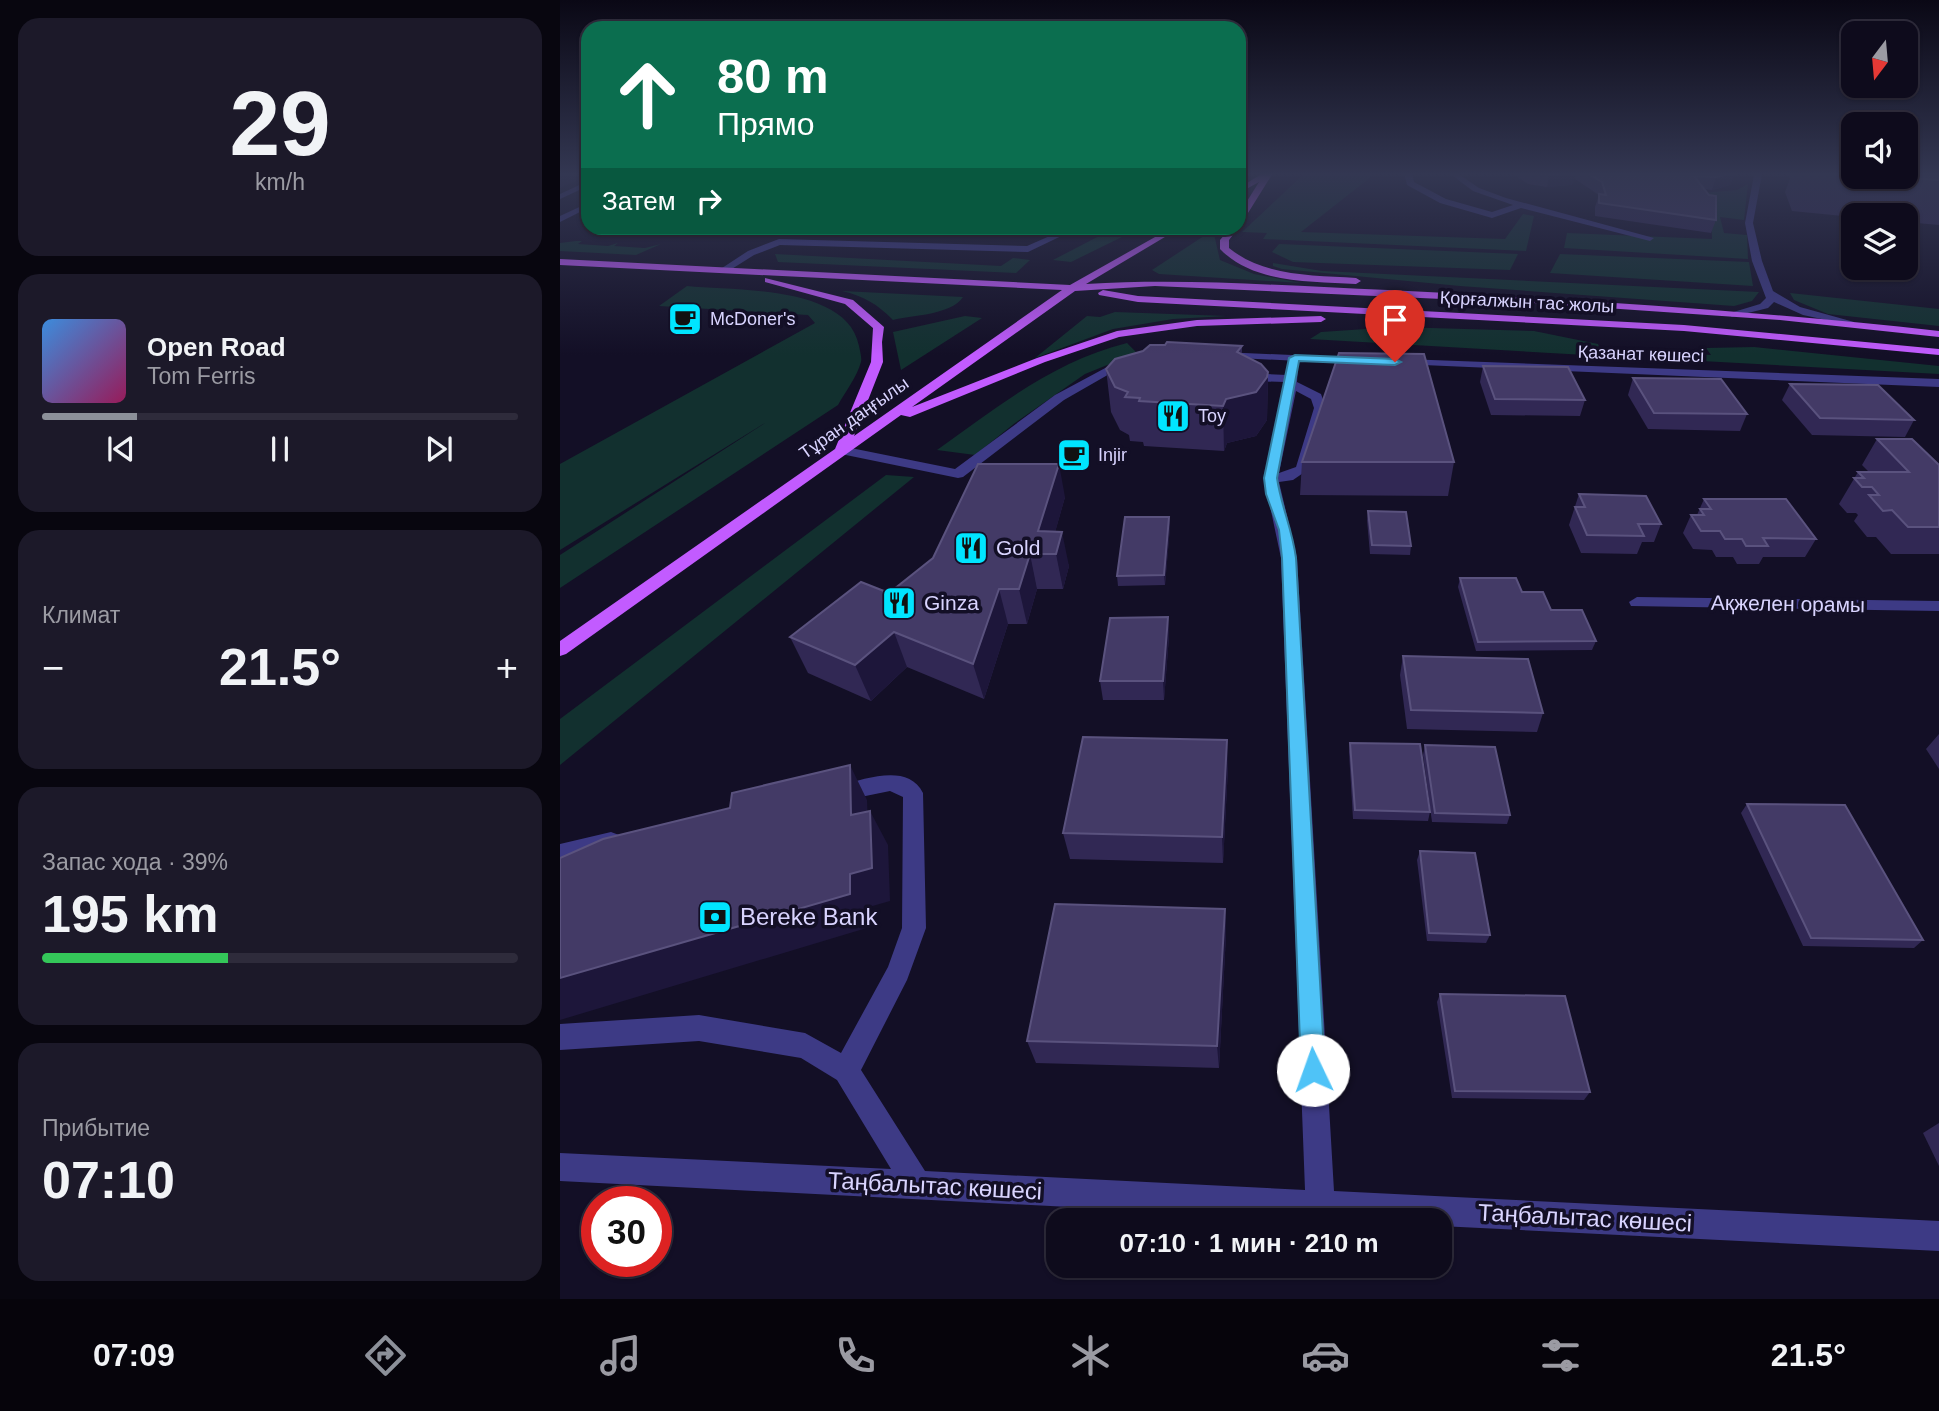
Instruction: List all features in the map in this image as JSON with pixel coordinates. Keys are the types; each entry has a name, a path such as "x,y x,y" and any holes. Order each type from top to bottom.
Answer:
{"main road":[{"name":"Тұран даңғылы","path":"560,650 1072,288 1164,235"},
{"path":"1228,235 1224,240 1225,249 1232,257 1258,268 1290,275 1533,300"},
{"name":"Қорғалжын тас жолы","path":"560,262 1072,288 1155,283 1533,300 1732,314 1939,334"},
{"path":"724,270 849,302 879,327 876,342 877,362 841,450"},
{"name":"Қорғалжын тас жолы","path":"1072,288 1138,299 1684,328 1939,352"},
{"path":"877,425 1041,360 1117,334 1197,323 1445,315"}],"street":[{"path":"1636,234 1650,237"},
{"path":"1732,314 1764,306 1771,299 1757,261 1751,234"},
{"path":"724,270 751,253 779,242 1028,249 1059,235"},
{"path":"1769,292 1777,300 1796,309 1850,324"},
{"path":"1204,354 1369,361"},
{"path":"841,450 958,474 1020,425 1103,371 1140,355"},
{"path":"1295,358 1270,478 1286,530 1320,1205"},
{"name":"Қазанат көшесі","path":"1397,362 1939,383"},
{"path":"1103,371 1130,372"},
{"path":"1238,376 1291,381 1317,397 1320,408 1302,469 1288,477 1270,478"},
{"name":"Ақжелен орамы","path":"1637,602 1939,606"},
{"path":"825,796 892,782 914,793 914,928 898,972 846,1071"},
{"path":"560,853 637,835"},
{"path":"560,1037 699,1028 805,1046 846,1071 917,1185"},
{"name":"Таңбалытас көшесі","path":"560,1167 1939,1236"}],"green space":[{"path":"1267,234 1505,239 1509,234 1530,234 1526,251 1263,239"},
{"path":"1567,234 1712,239 1712,234 1747,235 1748,259 1564,248"},
{"path":"1101,235 1124,236 1071,262 1053,260"},
{"path":"1205,235 1214,235 1220,260 1254,274 1301,283 1159,274 1152,270"},
{"path":"582,241 578,244 608,246 618,243 614,246 645,248 661,244 636,255 560,251 560,243"},
{"path":"1279,244 1518,254 1510,270 1293,262 1272,252"},
{"path":"775,254 1001,266 1013,258 1030,260 1016,273 778,262"},
{"path":"1560,254 1749,262 1753,286 1550,273"},
{"path":"1273,263 1322,271 1759,292 1752,301 1734,306 1460,286 1282,269 1273,266"},
{"path":"687,286 787,295 834,312 850,326 859,346 859,368 838,405 560,588 560,555 765,423 560,550 560,464 815,323 808,315 659,306"},
{"path":"842,291 963,297 941,311 893,320 870,301"},
{"path":"1790,293 1939,309 1939,326 1828,314 1794,300"},
{"path":"1115,312 1227,316 1173,319 1113,329 1035,358 1087,316 1100,317"},
{"path":"965,316 982,318 901,370 893,332"},
{"path":"1396,327 1534,331 1598,344 1603,356 1310,339 1321,332"},
{"path":"1127,343 1137,353 1085,374 975,455 937,450 1004,402 1051,373 1100,351"},
{"path":"1754,347 1939,366 1939,374 1683,360 1680,353 1711,355 1706,348"},
{"path":"886,475 914,477 560,765 560,719"}],"building":[{"path":"1167,342 1242,346 1237,352 1261,364 1268,372 1267,377 1256,392 1226,399 1223,406 1139,401 1140,398 1125,397 1128,392 1115,387 1106,369 1115,359 1143,351 1150,345 1165,345"},
{"path":"1339,353 1424,354 1454,462 1302,462"},
{"path":"1483,366 1568,367 1585,400 1495,399"},
{"path":"1633,378 1721,379 1747,414 1654,413"},
{"path":"1790,384 1878,385 1914,420 1820,418"},
{"path":"1877,439 1912,439 1939,465 1939,527 1908,527 1892,510 1883,511 1869,495 1879,495 1872,487 1862,487 1854,478 1864,478 1858,472 1909,472"},
{"path":"978,464 1059,464 1038,531 1062,532 1056,554 1030,554 1019,589 999,589 973,664 894,632 855,665 790,637 861,582 889,593 933,558"},
{"path":"1579,494 1646,496 1661,524 1638,524 1644,536 1587,535 1575,507 1585,507"},
{"path":"1704,499 1786,499 1816,539 1763,538 1768,546 1746,546 1742,539 1725,539 1720,531 1701,531 1691,515 1704,515 1700,509 1711,509"},
{"path":"1368,511 1406,512 1411,546 1372,545"},
{"path":"1125,517 1169,517 1164,575 1117,576"},
{"path":"1460,578 1516,578 1522,592 1543,592 1551,610 1582,610 1596,641 1478,642"},
{"path":"1168,617 1163,681 1100,681 1110,618"},
{"path":"1403,656 1528,659 1543,713 1411,710"},
{"path":"1083,737 1227,740 1222,837 1063,833"},
{"path":"1350,743 1420,744 1430,812 1355,810"},
{"path":"1425,745 1495,747 1510,815 1435,813"},
{"name":"Bereke Bank","path":"850,765 851,815 870,811 872,868 850,874 850,894 560,978 560,858 603,839 730,808 732,793"},
{"path":"1747,804 1845,805 1923,940 1811,938"},
{"path":"1420,851 1475,853 1490,935 1429,933"},
{"path":"1055,904 1225,909 1217,1046 1027,1041"},
{"path":"1440,994 1565,996 1590,1092 1455,1091"}],"place":[{"name":"McDoner's","path":"685,319"},
{"name":"Toy","path":"1173,416"},
{"name":"Injir","path":"1074,455"},
{"name":"Gold","path":"971,548"},
{"name":"Ginza","path":"899,603"},
{"name":"Bereke Bank","path":"715,917"}],"route":[{"path":"1313,1070 1289,558 1286,530 1270,478 1295,358 1395,362"}]}
